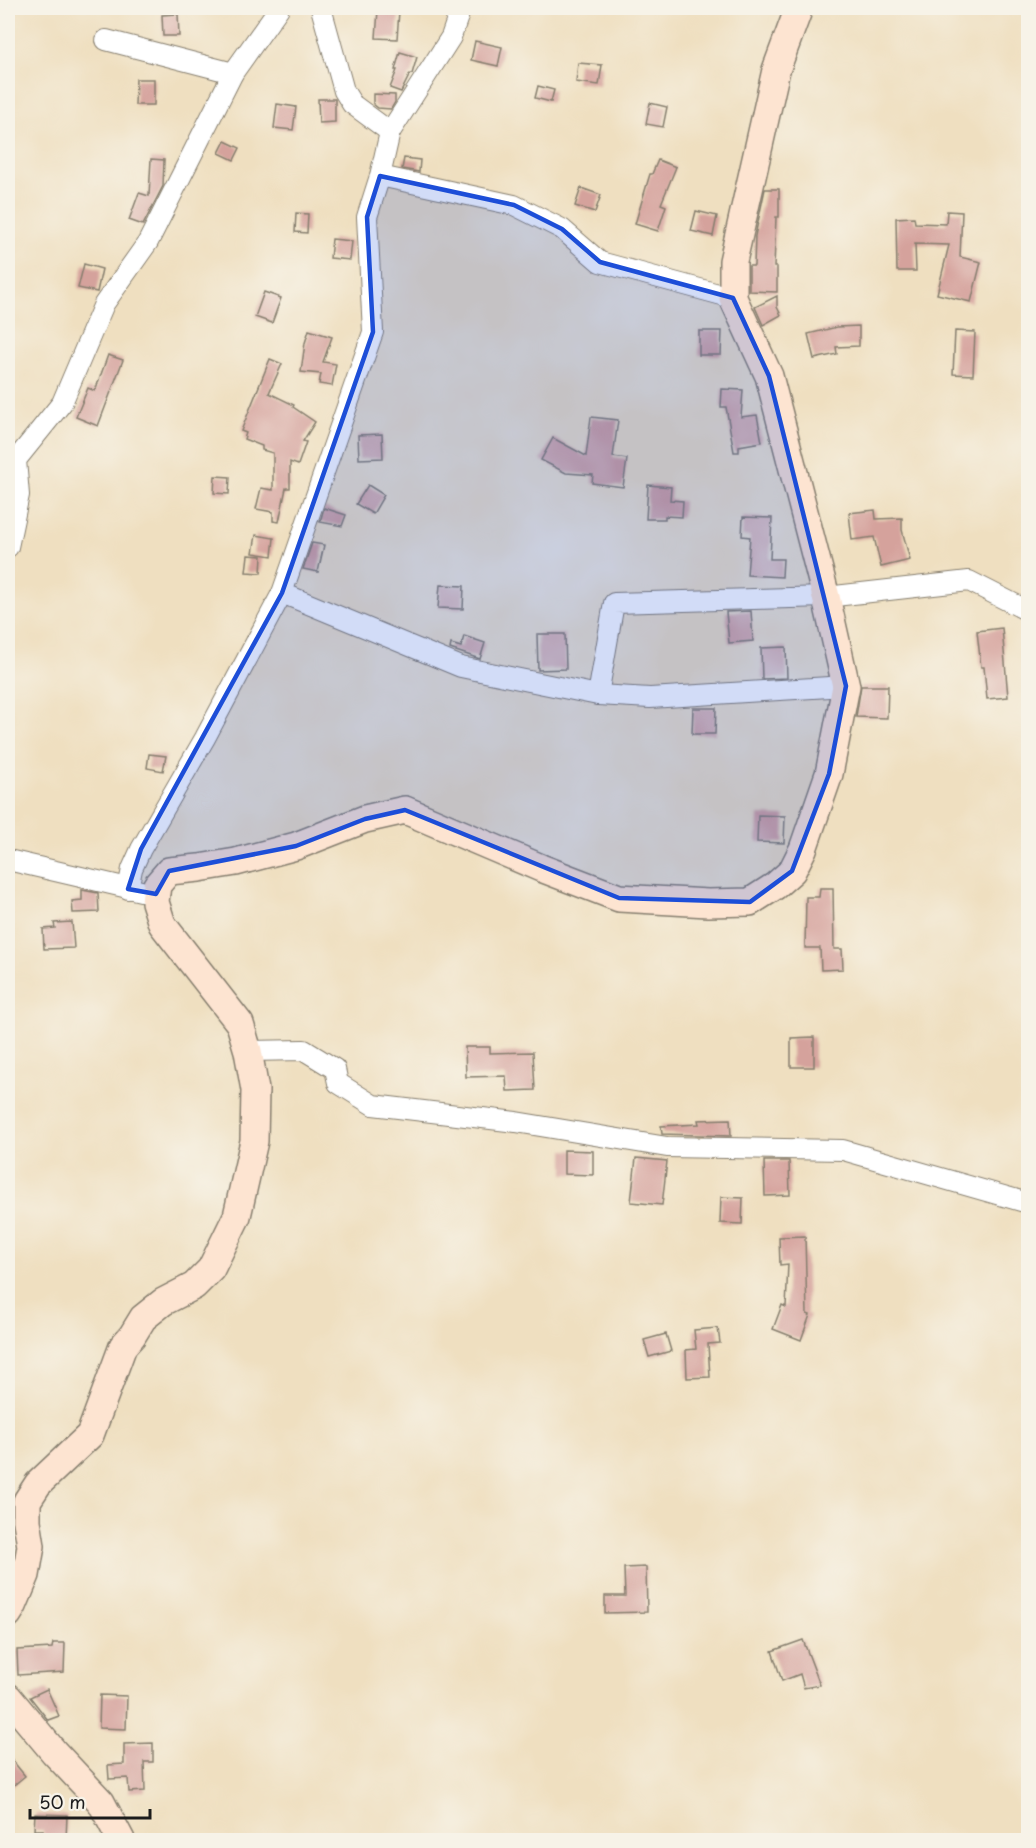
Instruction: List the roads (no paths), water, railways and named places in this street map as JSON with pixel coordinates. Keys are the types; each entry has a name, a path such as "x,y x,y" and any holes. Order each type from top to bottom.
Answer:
{"main road":[{"path":"8,1614 26,1575 32,1546 27,1521 27,1502 39,1484 90,1435 123,1346 143,1318 163,1302 194,1286 211,1269 237,1216 254,1141 255,1090 248,1051 240,1024 162,924 155,902 158,885 169,871 236,862 296,846 365,819 405,810 541,868 619,898 708,903 750,902 775,886 792,871 803,849 829,774 846,686 826,597 769,376 733,298 733,261 738,233 776,70 799,8"},
{"path":"8,1697 54,1752 101,1802 121,1840"}],"street":[{"path":"8,547 19,495 12,460 62,403 104,304 148,242 233,73 279,8"},
{"path":"321,8 344,91 352,104 390,132"},
{"path":"128,889 132,869 141,849 205,738 282,593 373,332 367,217 380,176 390,132 451,37 461,8"},
{"path":"106,40 233,73"},
{"path":"380,176 514,206 562,229 600,262 733,298"},
{"path":"598,695 614,603 826,597 969,581 1029,611"},
{"path":"282,593 461,667 598,695 650,698 846,686"},
{"path":"8,860 156,894"},
{"path":"248,1051 304,1050 335,1069 338,1083 373,1105 516,1122 667,1147 843,1150 1029,1203"}]}
